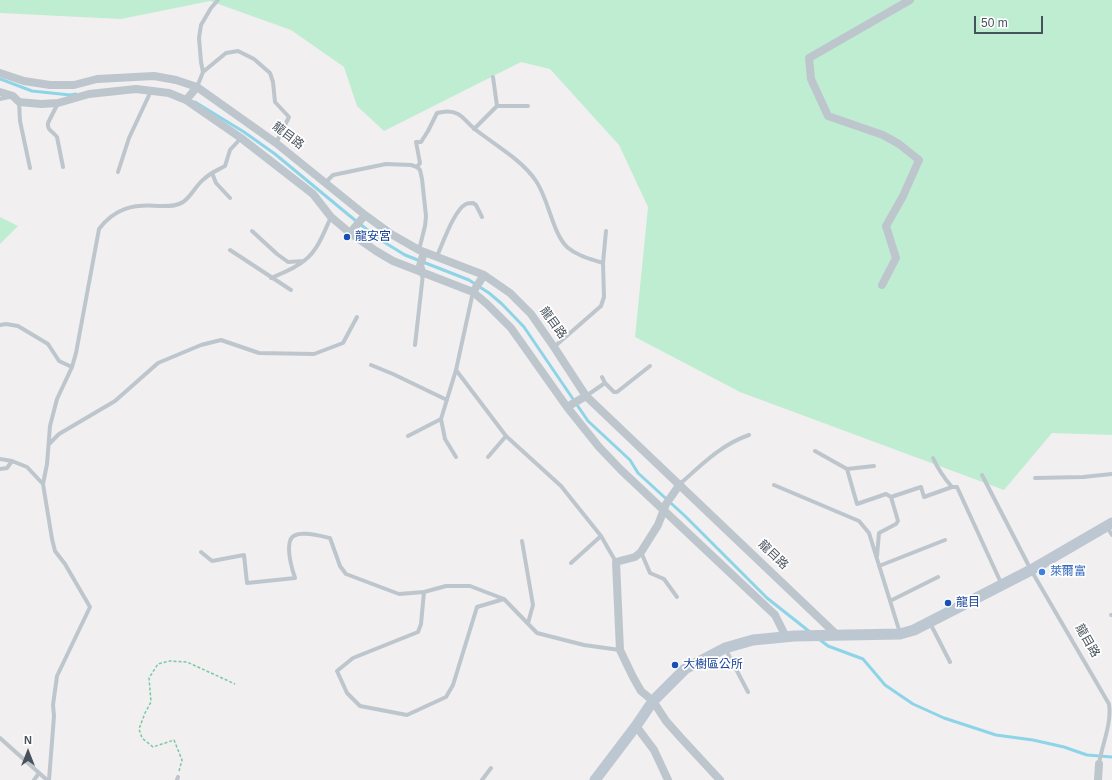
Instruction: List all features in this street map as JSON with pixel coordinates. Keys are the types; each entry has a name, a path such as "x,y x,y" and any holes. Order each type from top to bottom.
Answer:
{"street":[{"path":"882,285 896,258 886,226 903,196 918,160 899,144 883,136 828,116 811,79 809,58 910,0"},
{"name":"龍目路","path":"0,73 24,81 50,85 74,85 97,79 154,76 176,80 196,88 276,143 326,182 363,216 422,252 437,256 510,293 531,314 554,347 584,397 838,636"},
{"path":"0,92 16,99 41,104 58,103 89,94 136,88 169,93 187,99 241,138 313,194 331,217 376,251 393,261 422,270 473,291 511,328 568,406 600,447 621,470 665,507 775,615 790,636"},
{"path":"187,99 196,88"},
{"path":"351,232 363,216"},
{"path":"422,252 422,270"},
{"path":"473,291 482,278"},
{"path":"568,406 584,397"},
{"path":"678,487 665,507 658,525 642,552 635,557 616,562 620,650 632,677 641,691 653,701 671,727 720,780"},
{"path":"595,780 653,701 685,669 725,648 753,640 790,636 900,634 914,630 1110,528"},
{"path":"636,726 654,750 668,780"},
{"path":"1098,780 1099,764"}],"lane":[{"path":"203,72 199,38 201,25 211,8 218,0"},
{"path":"196,88 203,72 226,53 238,51 254,59 270,73 273,82 275,102 289,117 276,143"},
{"path":"493,77 496,106"},
{"path":"118,172 130,138 152,90"},
{"path":"0,99 16,99 30,168"},
{"path":"58,103 47,127 48,130 54,133 57,137 63,167"},
{"path":"474,129 496,106 528,106"},
{"path":"417,167 420,163 416,142 421,142 437,113 450,111 458,114 474,129 525,168 536,180 545,199 557,234 567,246 574,252 603,263"},
{"path":"48,780 54,716 53,705 57,676 90,607 65,564 55,551 43,484 50,426 57,399 72,367 99,229 107,219 120,211 131,207 139,205 173,206 183,202 204,178 225,166 230,150 241,138"},
{"path":"326,182 333,175 386,164 411,165 417,167 420,170 422,179 426,216 422,252"},
{"path":"212,173 216,183 230,198"},
{"path":"437,256 458,211 466,204 473,203 476,205 482,217"},
{"path":"272,278 288,271 304,261 313,252 331,217"},
{"path":"252,231 288,262 304,261"},
{"path":"554,347 602,306 604,297 603,263 606,231"},
{"path":"230,250 291,290"},
{"path":"415,345 422,270"},
{"path":"456,457 445,439 441,419 456,370 473,291"},
{"path":"49,444 59,434 115,401 158,363 201,345 221,340 259,353 314,354 343,343 356,317"},
{"path":"0,325 6,324 18,326 48,344 59,361 72,367"},
{"path":"371,365 446,400"},
{"path":"602,377 605,383 614,392 617,392 650,366"},
{"path":"456,370 506,436 561,486 601,536 616,562"},
{"path":"584,397 605,383"},
{"path":"408,436 441,419"},
{"path":"678,487 708,458 738,439 749,435"},
{"path":"488,457 506,436"},
{"path":"815,451 847,468 874,466"},
{"path":"933,458 939,470 952,487"},
{"path":"0,459 12,461 27,468 43,484"},
{"path":"0,469 7,468 12,461"},
{"path":"847,468 857,504 886,494 891,497 898,521 896,524 879,532 877,559"},
{"path":"1035,478 1083,477 1112,474"},
{"name":"龍目路","path":"982,475 1031,570 1109,704 1111,712 1110,723 1101,751 1099,764"},
{"path":"774,484 859,521 868,533 900,634"},
{"path":"891,497 921,487 924,497 952,487 957,487 1002,585"},
{"path":"201,552 212,561 244,555 247,583 295,578 290,562 290,540 299,534 318,535 330,538 340,566 346,574 399,594 424,592 446,586 470,586 504,600 528,623 536,633 584,645 620,650"},
{"path":"571,563 601,536"},
{"path":"879,566 945,540"},
{"path":"522,541 533,605 528,623"},
{"path":"642,552 650,573 664,579 677,597"},
{"path":"890,601 938,577"},
{"path":"424,592 421,624 418,632 353,658 337,671 347,693 360,706 407,715 446,697 453,685 477,607 504,600"},
{"path":"930,623 950,662"},
{"path":"725,648 748,692"},
{"path":"0,738 48,780"},
{"path":"482,780 491,768"},
{"path":"34,780 40,773"}],"path":[{"path":"177,778 182,760 174,740 153,747 142,738 139,729 151,702 149,678 158,664 170,661 187,662 235,684"}],"green space":[{"path":"0,0 1112,0 1112,435 1052,433 1004,490 740,392 635,337 648,207 619,145 550,69 521,62 384,131 357,106 344,67 291,30 210,1 121,19 0,13"},
{"path":"0,217 18,226 0,244"}],"waterway":[{"path":"0,79 32,91 70,95 76,94"},
{"path":"195,102 244,132 275,154 379,239 405,255 469,280 489,293 502,304 524,327 588,421 630,460 638,473 685,516 767,598 810,632"},
{"path":"819,639 828,646 863,659 885,685 913,704 944,718 996,735 1033,740 1064,747 1087,755 1112,757"}],"place":[{"name":"龍安宮","path":"347,237"},
{"name":"萊爾富","path":"1042,572"},
{"name":"龍目","path":"948,603"},
{"name":"大樹區公所","path":"675,665"}]}
